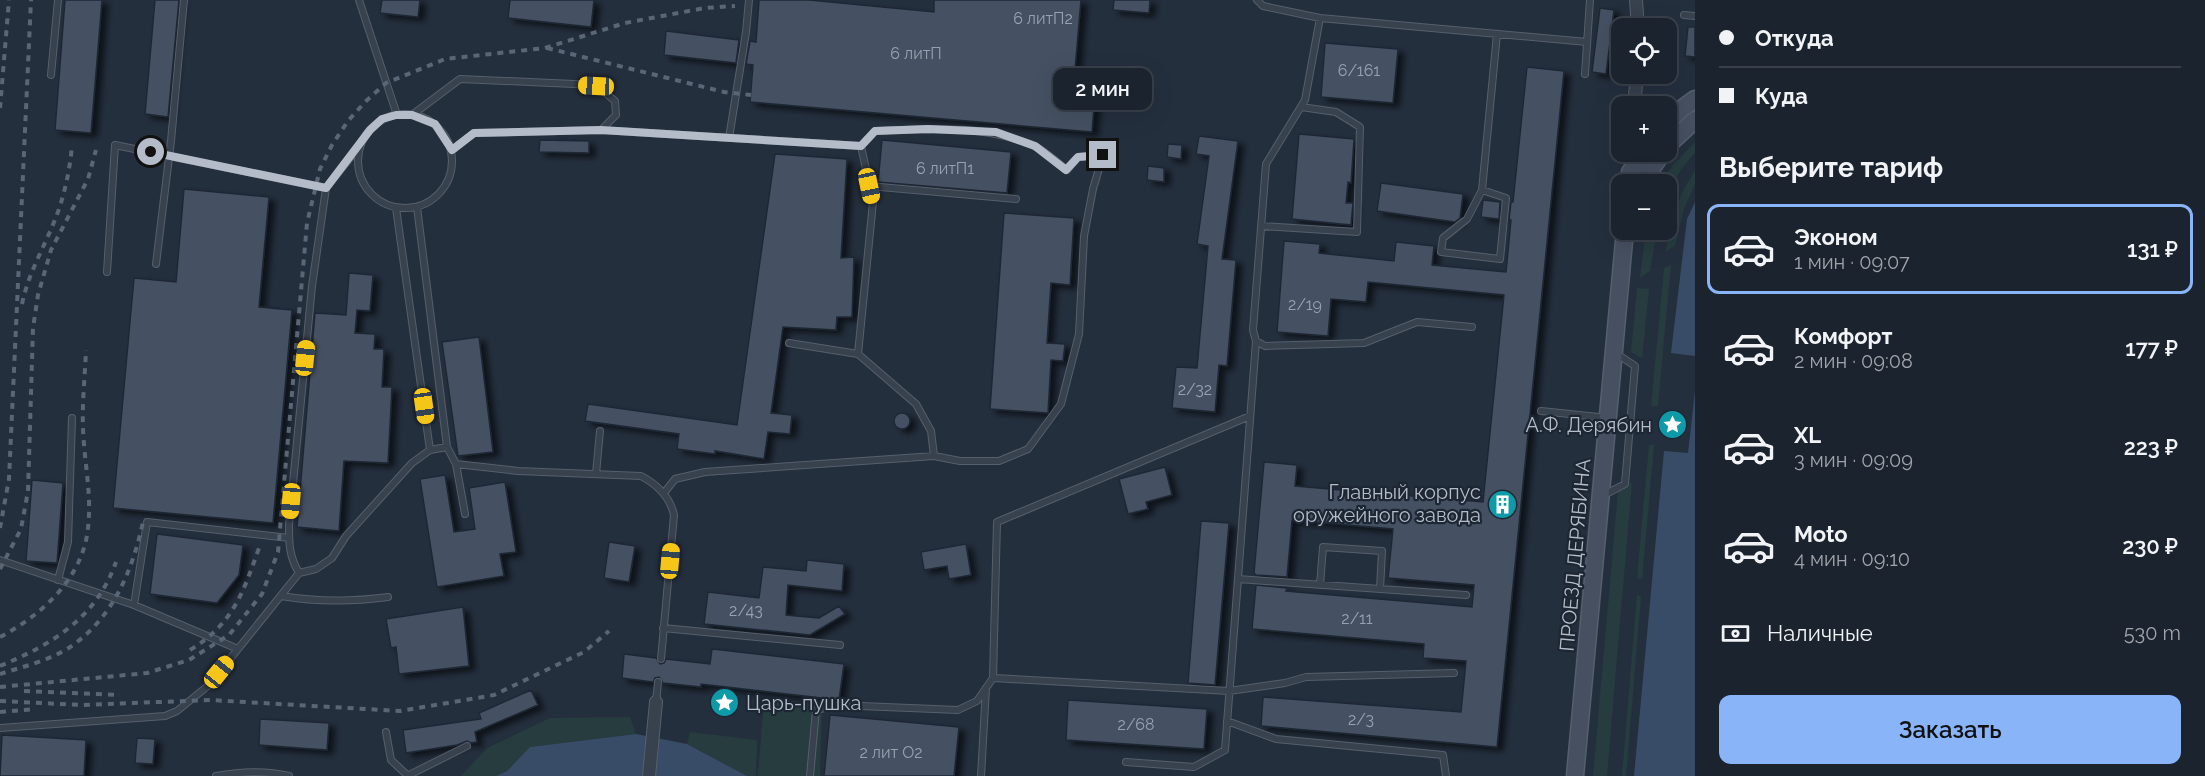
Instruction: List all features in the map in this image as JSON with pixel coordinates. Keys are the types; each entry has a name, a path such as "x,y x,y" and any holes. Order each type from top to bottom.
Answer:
{"main road":[{"path":"1677,113 1695,99"},
{"path":"1677,137 1695,120"},
{"path":"1640,174 1653,162"},
{"name":"ПРОЕЗД ДЕРЯБИНА","path":"1575,776 1624,240"}],"street":[{"path":"1636,0 1637,18"},
{"path":"648,776 656,702"}],"lane":[{"path":"51,75 58,0"},
{"path":"156,264 170,156 184,0"},
{"path":"359,0 396,115"},
{"path":"729,138 749,0"},
{"path":"1257,0 1263,6 1320,18 1587,42"},
{"path":"1584,74 1590,0"},
{"path":"1684,15 1695,16"},
{"path":"1126,762 1194,767 1225,750 1256,341 1252,330 1266,164 1305,100 1320,18"},
{"path":"1482,190 1506,198 1500,259 1441,252 1443,238 1467,219 1482,190 1497,34"},
{"path":"412,115 460,79 596,86 615,101 616,116 601,130"},
{"path":"1261,226 1357,232 1360,127 1336,112 1301,107"},
{"path":"299,573 288,552 312,286 326,188 370,130 382,119 396,115 412,115 435,124 452,150 451,175 438,196 417,207 396,208 377,200 364,184 358,165 361,144"},
{"path":"664,493 675,479 705,472 934,456 960,461 999,461 1028,449 1061,404 1079,334 1084,236 1093,189 1103,155 1078,157 1066,170 1035,146 996,132 928,129 875,131 861,146"},
{"path":"452,150 474,133 601,130 861,146"},
{"path":"107,272 115,145 326,188"},
{"path":"858,354 873,201 861,146"},
{"path":"869,186 1016,199"},
{"path":"417,207 447,447 456,464 465,514"},
{"path":"396,208 430,450"},
{"path":"1256,341 1265,346 1364,343 1417,322 1473,327"},
{"path":"789,343 858,354 916,405 931,431 934,456"},
{"path":"1601,497 1625,484 1635,366 1615,352"},
{"path":"1541,411 1608,418"},
{"path":"810,776 816,710 837,705 958,710 977,701 987,688 993,678 997,522 1250,416"},
{"path":"58,580 68,542 72,418"},
{"path":"596,474 600,431"},
{"path":"0,728 165,716 177,711 209,685 299,573 316,569 333,558 346,536 412,464 430,450 447,447"},
{"path":"456,464 518,471 641,476 651,481 664,493 671,502 674,515 660,658"},
{"path":"134,605 147,522 289,538"},
{"path":"1320,585 1323,547 1370,550 1382,551 1380,589"},
{"path":"0,560 134,605 238,649"},
{"path":"1238,579 1466,595"},
{"path":"281,596 309,601 356,602 388,597"},
{"path":"663,628 840,645"},
{"path":"993,678 1229,691 1306,677 1454,673"},
{"path":"656,702 658,682"},
{"path":"981,776 987,688"},
{"path":"1227,720 1276,740 1443,755 1446,776"},
{"path":"386,732 391,760 407,775 467,746"},
{"path":"1193,776 1194,767"},
{"path":"216,776 268,771 289,776"}],"green space":[{"path":"1695,142 1695,153 1677,177 1677,174 1667,174"},
{"path":"1695,171 1695,184 1684,209 1677,238 1677,210 1682,192"},
{"path":"1645,240 1655,240 1650,271 1640,278"},
{"path":"1668,240 1676,240 1675,246 1665,252"},
{"path":"1671,265 1658,406 1651,406 1664,268"},
{"path":"1637,288 1649,289 1642,358 1631,352"},
{"path":"1649,445 1654,445 1642,579 1637,578"},
{"path":"1632,482 1607,776 1593,776 1618,491"},
{"path":"1637,595 1641,596 1626,776 1622,776"},
{"path":"764,699 822,703 820,776 758,776"},
{"path":"630,717 636,734 530,747 507,771 496,776 461,776 487,748 550,718"},
{"path":"690,732 757,740 756,776 747,776 687,744"}],"water":[{"path":"1695,202 1695,356 1671,353 1687,219"},
{"path":"1695,391 1695,776 1634,776 1664,451 1688,453"},
{"path":"636,734 687,744 747,776 496,776 507,771 530,747"}],"building":[{"path":"65,0 102,0 91,133 55,130"},
{"path":"155,0 179,0 168,117 145,114"},
{"path":"382,0 420,0 418,17 380,13"},
{"path":"510,0 594,0 591,27 508,18"},
{"path":"759,0 809,0 934,12 934,0 1081,0 1074,81 1096,82 1092,132 750,102 753,65 746,64 750,41 756,42"},
{"path":"1114,0 1150,0 1149,13 1113,10"},
{"path":"1600,8 1614,10 1613,18 1611,18 1606,74 1592,72"},
{"path":"1688,27 1695,27 1695,57 1685,56"},
{"path":"666,31 739,40 736,63 664,55"},
{"path":"1325,43 1398,49 1393,103 1321,97"},
{"path":"1527,67 1564,71 1497,747 1261,726 1263,697 1461,712 1466,661 1423,658 1424,644 1252,629 1256,585 1287,588 1286,591 1472,607 1474,585 1388,578 1393,529 1292,520 1287,577 1256,575 1254,573 1264,462 1297,465 1295,486 1483,502 1504,295 1368,282 1366,302 1331,299 1328,336 1277,332 1284,241 1320,244 1319,253 1394,261 1396,242 1434,246 1432,265 1506,272 1511,220 1509,220 1511,202 1513,202"},
{"path":"1299,134 1354,139 1351,183 1348,182 1346,203 1353,203 1351,225 1292,219"},
{"path":"1199,136 1238,141 1222,259 1236,260 1227,366 1219,365 1215,412 1172,408 1176,367 1197,368 1208,246 1197,244 1209,156 1196,154"},
{"path":"540,140 589,141 589,153 539,152"},
{"path":"882,140 1011,152 1007,193 878,182"},
{"path":"1168,144 1182,145 1181,159 1167,157"},
{"path":"775,154 847,159 841,258 854,257 852,317 837,317 836,330 783,327 771,413 792,415 790,434 768,432 764,459 715,451 715,454 677,449 679,434 585,421 588,404 737,425"},
{"path":"1148,166 1164,168 1164,182 1147,180"},
{"path":"1381,183 1463,194 1460,218 1455,222 1377,211"},
{"path":"184,189 269,197 259,307 292,310 273,523 113,508 134,278 176,282"},
{"path":"1483,200 1500,202 1499,219 1481,217"},
{"path":"1004,213 1074,218 1070,285 1051,283 1047,343 1065,344 1063,361 1051,360 1048,413 990,409"},
{"path":"349,273 373,275 370,311 357,310 355,333 375,334 374,349 384,349 382,387 392,387 388,463 344,461 339,531 297,527 315,313 346,315"},
{"path":"479,337 493,452 458,456 442,342"},
{"path":"902,413 908,415 910,421 908,427 902,429 896,427 894,421 896,415"},
{"path":"1165,467 1172,495 1146,502 1148,509 1128,514 1119,479"},
{"path":"445,475 454,532 475,529 469,488 505,482 516,552 500,554 504,576 437,587 420,479"},
{"path":"32,480 63,483 57,563 26,561"},
{"path":"1201,521 1229,523 1215,685 1188,683"},
{"path":"157,534 243,545 239,575 217,603 150,594"},
{"path":"609,542 635,546 629,582 604,578"},
{"path":"966,544 971,575 949,579 947,566 924,570 921,552"},
{"path":"807,560 844,564 842,591 788,585 786,615 819,618 839,606 845,614 810,635 704,624 708,592 759,598 763,567 806,571"},
{"path":"463,607 469,666 399,674 396,647 391,648 386,619"},
{"path":"712,649 844,664 839,700 701,684 701,687 663,683 659,677 653,682 622,678 624,654 656,658 660,664 666,659 710,664"},
{"path":"531,690 538,705 475,732 477,742 467,741 457,745 406,753 403,730 481,719 479,713"},
{"path":"1068,700 1207,709 1204,749 1066,740"},
{"path":"830,715 959,727 954,776 824,776"},
{"path":"260,719 329,723 327,750 259,745"},
{"path":"2,735 86,740 84,776 0,776"},
{"path":"137,738 155,739 153,764 135,763"}],"railway":[{"path":"0,108 9,0"},
{"path":"0,528 9,479 31,0"},
{"path":"0,687 147,673 189,660 229,635 262,594 278,552 307,223 320,169 348,121 365,102 386,83 445,59 545,48 625,23 705,8 735,6"},
{"path":"547,48 724,92 751,95"},
{"path":"22,304 29,279 59,209 72,146"},
{"path":"0,569 21,529 28,491 33,328 38,295 51,250 88,179 96,150"},
{"path":"0,637 31,618 58,593 69,579 85,546 89,516 83,418 86,350"},
{"path":"0,674 60,653 90,630 112,603 128,573 143,522"},
{"path":"190,650 205,640 227,618 248,579 259,548"},
{"path":"0,666 38,648 70,627 97,599 116,562"},
{"path":"0,701 82,705 210,700 400,711 494,695 584,652 609,631"},
{"path":"24,691 120,695"},
{"path":"0,712 35,709"}],"place":[{"name":"А.Ф. Дерябин","path":"1673,425"},
{"name":"Главный корпус оружейного завода","path":"1502,504"},
{"name":"Царь-пушка","path":"725,703"}],"route":[{"path":"151,152 326,188 370,130 382,119 396,115 412,115 435,124 452,150 474,133 601,130 861,146 875,131 928,129 996,132 1035,146 1066,170 1078,157 1103,155"}]}
